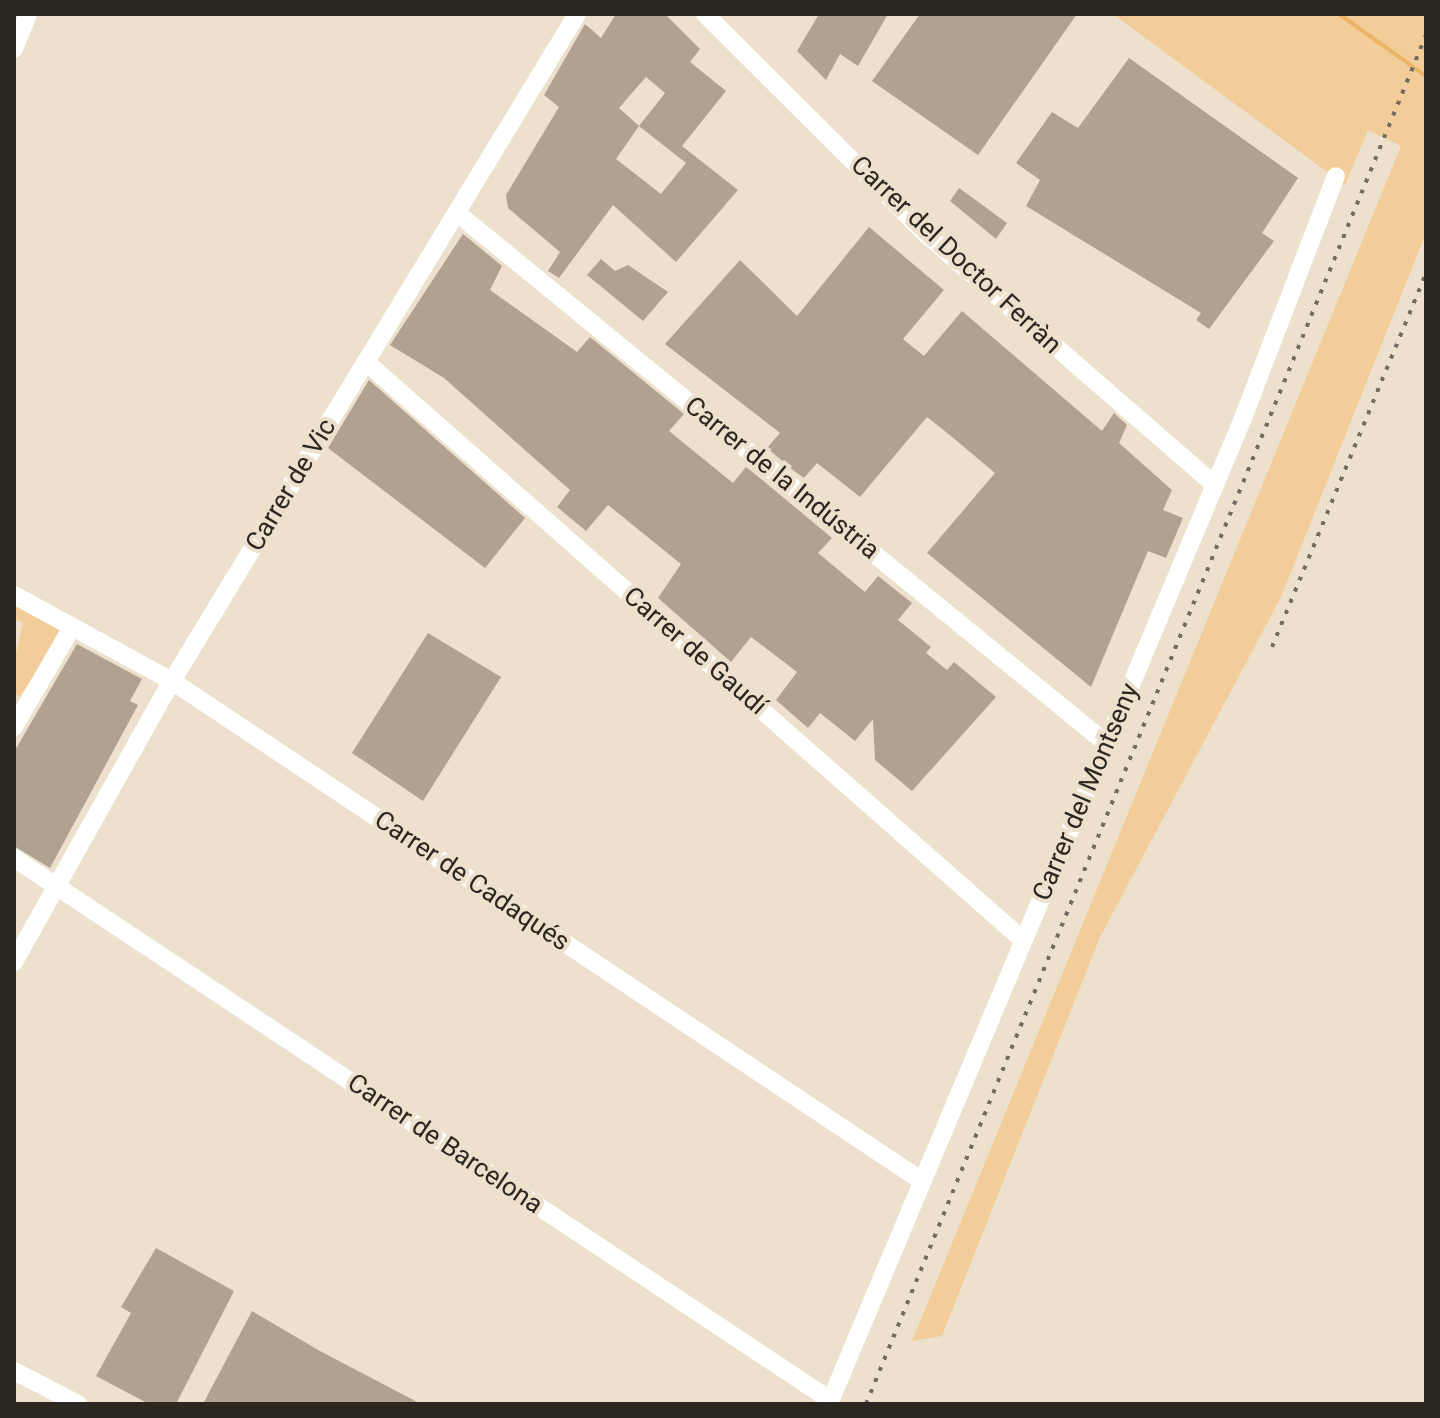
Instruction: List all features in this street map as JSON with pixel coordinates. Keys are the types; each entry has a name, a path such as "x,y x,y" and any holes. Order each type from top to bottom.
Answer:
{"street":[{"path":"14,49 28,14"},
{"name":"Carrer de Vic","path":"14,962 60,887 172,681 577,14"},
{"name":"Carrer del Doctor Ferràn","path":"705,14 926,234 1215,485"},
{"name":"Carrer del Montseny","path":"830,1402 1215,485 1336,176"},
{"name":"Carrer de la Indústria","path":"457,213 1107,744"},
{"name":"Carrer de Gaudí","path":"366,362 1023,940"},
{"name":"Carrer de Cadaqués","path":"14,595 172,681 922,1181"},
{"path":"14,727 20,706 72,627"},
{"name":"Carrer de Barcelona","path":"14,858 830,1402"},
{"path":"14,1371 78,1404"}],"shaded area":[{"path":"1113,14 1426,14 1426,233 1281,597 1100,937 942,1336 912,1341 1401,146 1368,130 1345,185"},
{"path":"14,597 69,628 20,696 14,694 14,663 23,622 14,619"}],"building":[{"path":"616,14 665,14 700,49 690,62 726,91 682,146 738,190 676,262 613,205 559,278 548,271 560,252 508,208 506,195 559,107 544,95 585,24 601,38","holes":["646,77 665,93 639,126 619,108","639,126 686,163 661,194 616,159"]},
{"path":"819,14 888,14 858,66 840,54 826,80 797,51"},
{"path":"920,14 1077,14 978,155 872,81"},
{"path":"1129,58 1298,178 1262,233 1274,241 1209,329 1196,320 1201,313 1026,206 1040,180 1016,163 1052,112 1078,128"},
{"path":"959,188 1007,223 996,239 950,201"},
{"path":"869,227 944,290 903,339 924,356 962,311 1102,431 1114,413 1127,425 1119,443 1172,490 1163,510 1183,518 1166,558 1148,551 1091,687 927,553 995,473 951,436 927,417 860,497 817,463 804,478 793,470 767,448 780,433 665,344 740,260 797,316"},
{"path":"463,234 502,266 490,290 577,352 590,337 684,414 669,431 733,483 746,467 755,474 832,538 818,553 865,592 878,576 912,603 898,620 931,647 926,653 947,670 954,662 996,697 912,791 875,760 873,719 855,741 820,713 808,728 776,700 797,672 751,637 731,662 658,598 681,564 608,505 586,531 557,507 570,490 444,378 390,345"},
{"path":"601,259 615,271 628,265 668,292 643,321 587,275"},
{"path":"369,380 525,518 485,568 328,448"},
{"path":"428,633 501,677 423,801 352,753"},
{"path":"77,644 142,679 130,701 138,705 50,868 14,846 14,752"},
{"path":"156,1248 234,1291 176,1404 149,1404 96,1376 131,1313 121,1307"},
{"path":"252,1311 320,1351 421,1404 203,1404"}],"waterway":[{"path":"1339,14 1426,76"}],"railway":[{"path":"866,1404 1426,35"},
{"path":"1272,647 1426,274"}]}
